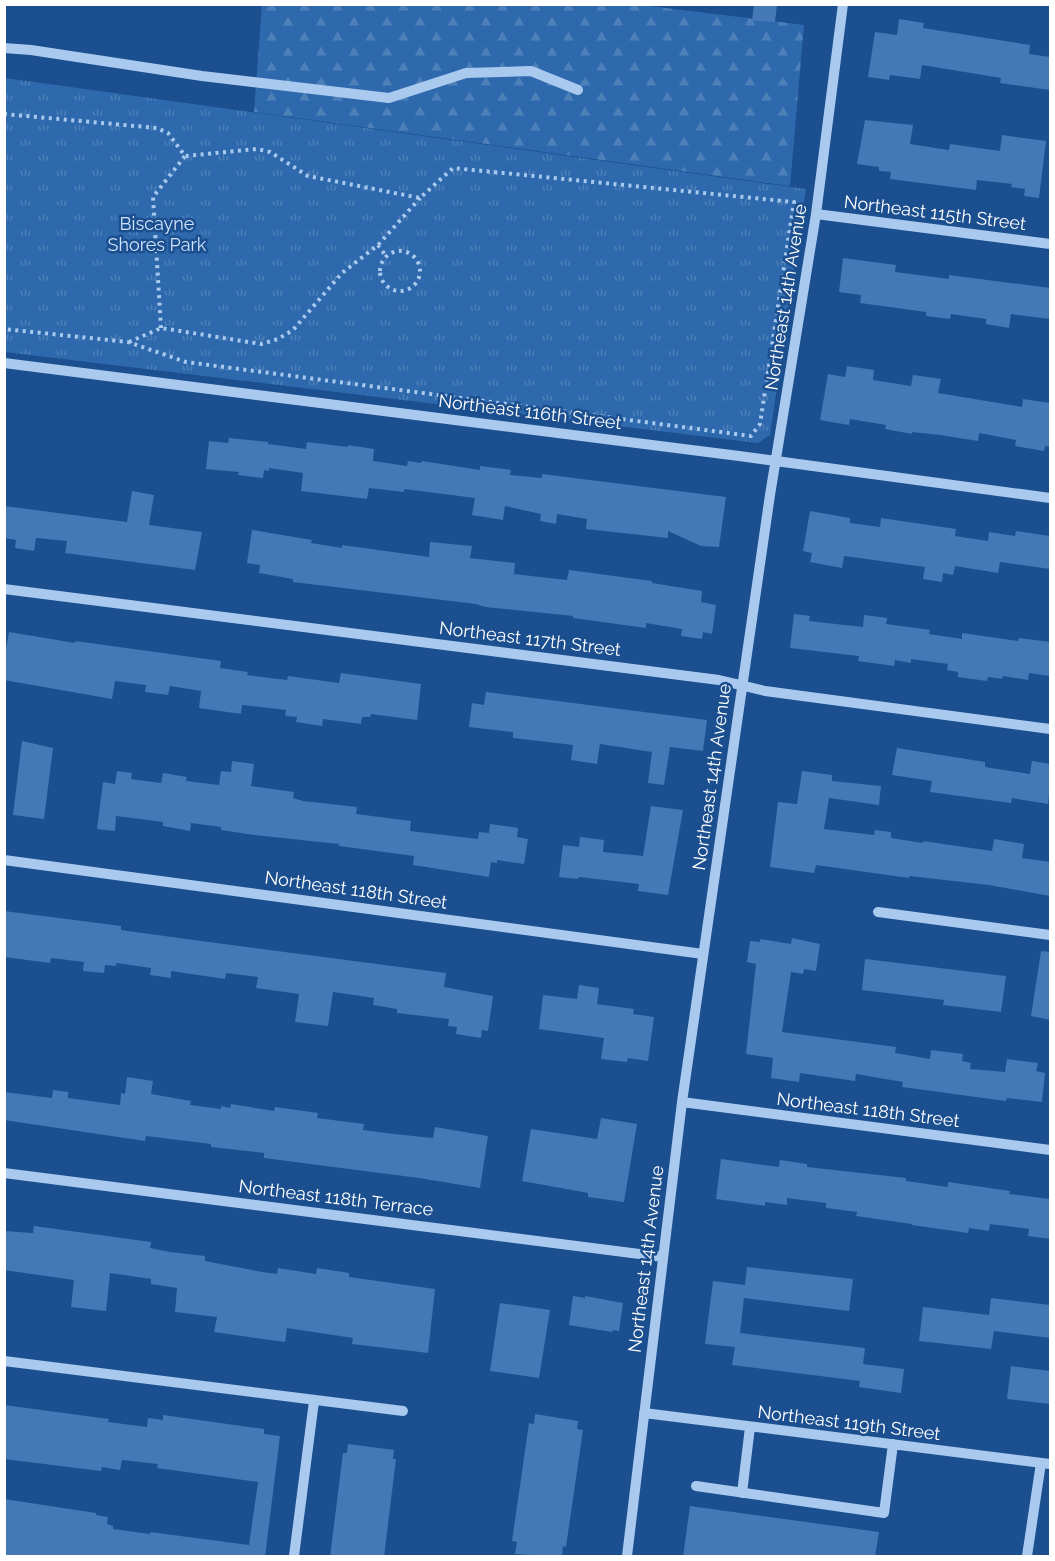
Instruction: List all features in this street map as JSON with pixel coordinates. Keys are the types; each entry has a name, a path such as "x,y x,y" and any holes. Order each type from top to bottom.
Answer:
{"street":[{"name":"Northeast 14th Avenue","path":"627,1557 682,1102 742,686 816,214 843,4"},
{"path":"4,48 201,76 389,98 466,73 531,70 579,90"},
{"name":"Northeast 115th Street","path":"816,214 1050,244"},
{"name":"Northeast 116th Street","path":"4,363 1050,498"},
{"name":"Northeast 117th Street","path":"4,589 719,680 765,691 1050,729"},
{"name":"Northeast 118th Street","path":"4,860 703,954"},
{"path":"878,912 1050,934"},
{"name":"Northeast 118th Street","path":"682,1102 1050,1150"},
{"name":"Northeast 118th Terrace","path":"4,1173 663,1257"},
{"path":"4,1360 403,1411"},
{"path":"294,1557 314,1401"},
{"name":"Northeast 119th Street","path":"644,1413 1046,1463"},
{"path":"742,1493 750,1427"},
{"path":"696,1486 884,1513 893,1444"},
{"path":"1027,1557 1046,1463"}],"path":[{"path":"4,114 164,129 185,156"},
{"path":"161,328 153,197 185,156 257,149 270,152 308,176 420,198"},
{"path":"4,329 128,342 186,362 751,436 760,424 794,202 453,168 420,198 378,245 342,273 293,330 278,339 261,344 161,328 128,342"},
{"path":"378,245 386,256"},
{"path":"398,250 410,253 419,262 420,275 414,286 403,291 390,288 382,279 380,267 386,256 398,250"}],"green space":[{"path":"633,4 804,25 790,186 254,112 262,5"},
{"name":"Biscayne Shores Park","path":"5,78 806,189 770,435 758,443 5,352"}],"building":[{"path":"754,4 777,4 775,22 752,21"},
{"path":"899,19 924,23 923,28 1030,45 1029,54 1050,57 1050,90 1000,83 1001,78 922,65 920,79 890,75 889,80 868,77 875,32 897,35"},
{"path":"865,120 913,125 910,144 949,150 950,144 1000,151 1002,135 1046,141 1039,198 1024,196 1025,189 1011,187 1012,184 977,180 976,190 890,179 891,172 879,171 879,167 857,164"},
{"path":"843,258 896,265 895,272 949,279 949,275 1050,288 1050,319 1011,314 1009,328 986,324 986,319 951,314 950,319 926,316 926,312 860,303 861,295 839,292"},
{"path":"847,366 874,370 873,380 911,386 913,375 941,379 938,393 1022,407 1023,399 1050,403 1050,447 1045,446 1044,451 1015,446 1016,440 979,433 978,441 912,432 912,434 885,429 886,425 850,419 849,425 820,420 828,374 845,377"},
{"path":"229,438 306,449 307,442 348,447 348,445 374,449 373,461 407,466 408,461 421,463 422,461 480,470 480,466 511,470 510,475 542,478 542,474 726,497 719,547 701,546 668,531 668,538 586,529 587,519 557,514 556,524 540,521 541,514 505,506 503,520 472,515 475,498 404,489 404,492 369,488 367,499 301,491 303,473 269,468 269,471 264,470 263,478 238,475 239,472 206,469 209,441 228,443"},
{"path":"132,491 154,495 149,525 202,532 195,570 65,553 67,541 36,538 34,551 15,548 16,540 4,538 4,506 127,522"},
{"path":"810,511 850,518 850,523 880,527 881,518 956,529 955,536 988,541 989,532 1015,536 1016,531 1050,536 1050,569 1000,562 998,573 955,566 953,575 943,573 942,582 923,579 925,567 844,556 842,568 810,562 812,553 803,551"},
{"path":"252,530 312,540 311,543 342,548 342,545 429,557 430,542 472,546 470,558 515,563 514,574 567,580 569,570 652,581 652,583 702,591 701,602 716,605 712,634 703,632 702,639 681,636 682,629 646,623 646,628 573,618 573,616 293,582 293,579 259,573 260,565 247,563"},
{"path":"794,614 810,616 809,621 863,627 864,615 887,618 886,624 930,630 929,634 962,639 962,633 1018,641 1019,638 1050,642 1050,676 1029,673 1028,680 1003,676 1002,679 988,677 987,681 958,677 958,672 947,670 948,664 911,659 911,663 895,660 894,666 858,661 859,656 790,648"},
{"path":"9,632 75,643 75,641 221,661 220,668 248,672 247,675 287,680 288,676 339,683 341,673 421,684 417,720 371,714 370,717 362,717 361,724 323,719 322,726 296,722 297,717 285,716 286,710 242,705 241,714 199,708 201,691 170,686 168,695 145,692 146,685 115,681 112,699 4,680 4,660"},
{"path":"486,692 707,720 703,751 670,747 664,785 648,783 652,752 600,744 597,764 571,760 573,745 513,738 513,732 469,727 472,703 484,705"},
{"path":"22,741 53,748 44,819 13,815"},
{"path":"897,748 985,762 985,767 1030,774 1032,761 1050,764 1048,804 1012,798 1011,803 930,792 932,781 892,775"},
{"path":"232,761 254,764 251,786 294,792 293,798 303,801 357,807 356,814 411,821 410,831 478,839 479,832 489,833 490,824 518,828 517,837 528,839 524,864 497,860 497,863 491,862 489,877 413,865 414,856 339,846 339,844 254,835 191,823 190,831 163,826 163,822 116,816 115,831 97,829 103,782 115,784 117,771 132,773 131,779 161,783 163,773 187,777 186,781 219,785 221,771 231,772"},
{"path":"802,771 832,775 832,781 881,786 879,805 829,798 824,829 874,835 875,830 891,832 891,838 992,851 994,839 1024,844 1022,858 1050,862 1050,896 989,885 909,876 909,878 816,865 814,873 770,867 778,802 797,804"},
{"path":"651,806 683,810 668,895 638,891 639,884 559,877 563,845 579,847 580,837 604,840 603,852 643,856"},
{"path":"4,911 121,926 121,930 446,973 444,987 493,996 488,1031 482,1030 481,1038 456,1034 457,1027 448,1026 449,1019 397,1013 397,1009 373,1005 374,998 333,992 328,1026 295,1022 299,994 256,988 258,977 226,973 225,979 171,971 171,978 150,975 151,968 116,963 116,966 105,965 104,973 83,971 84,962 51,958 50,963 4,957"},
{"path":"792,938 820,944 816,971 804,969 803,974 791,972 782,1032 896,1047 895,1053 930,1059 931,1050 963,1054 962,1061 971,1063 970,1069 1005,1072 1007,1059 1038,1063 1036,1071 1045,1073 1042,1102 1007,1098 1006,1101 902,1087 903,1082 856,1074 855,1081 800,1073 799,1082 771,1078 773,1058 746,1054 756,964 747,962 750,941 760,942 760,939 791,944"},
{"path":"1041,951 1050,952 1050,1020 1031,1016"},
{"path":"865,959 1006,976 1001,1012 943,1005 944,1000 862,990"},
{"path":"579,985 599,988 597,1004 634,1009 633,1014 654,1017 648,1061 628,1058 627,1062 601,1059 604,1038 539,1029 543,995 577,999"},
{"path":"127,1077 153,1081 151,1094 191,1101 190,1105 221,1109 221,1106 230,1108 231,1104 274,1111 275,1107 318,1113 317,1118 364,1124 363,1130 394,1134 433,1138 435,1127 488,1136 480,1188 264,1158 264,1153 211,1147 211,1144 146,1136 145,1141 4,1120 4,1092 52,1098 53,1090 68,1092 68,1098 120,1105 121,1093 125,1094"},
{"path":"601,1118 637,1124 624,1202 588,1197 588,1193 522,1181 531,1129 597,1139"},
{"path":"721,1159 779,1167 780,1160 807,1164 807,1167 906,1178 906,1181 948,1187 948,1182 1010,1191 1009,1194 1050,1199 1050,1239 1028,1236 1029,1229 990,1224 989,1231 969,1228 968,1233 912,1225 856,1216 857,1212 826,1208 826,1203 787,1198 787,1205 765,1202 765,1206 716,1199"},
{"path":"34,1226 151,1242 150,1248 205,1256 205,1261 262,1272 277,1274 278,1268 316,1274 317,1268 349,1273 349,1277 435,1289 428,1353 352,1344 353,1338 287,1328 285,1342 214,1332 217,1317 175,1312 177,1288 151,1284 151,1279 110,1273 106,1311 71,1307 74,1280 4,1270 4,1231 33,1233"},
{"path":"747,1267 853,1279 849,1311 744,1298 740,1333 865,1348 863,1364 904,1369 901,1393 859,1387 860,1381 732,1365 735,1347 705,1344 713,1281 745,1285"},
{"path":"573,1296 623,1303 619,1331 613,1330 612,1332 569,1325"},
{"path":"991,1298 1050,1305 1050,1338 994,1331 991,1349 919,1341 923,1307 989,1315"},
{"path":"500,1303 550,1310 539,1378 490,1371"},
{"path":"1011,1366 1050,1371 1050,1404 1007,1399"},
{"path":"4,1405 109,1419 108,1422 147,1427 148,1418 163,1420 163,1415 264,1429 264,1434 280,1436 265,1557 4,1557 4,1499 96,1513 96,1515 108,1517 107,1524 113,1526 113,1529 249,1545 258,1482 157,1468 158,1464 122,1460 120,1470 102,1467 101,1471 4,1459"},
{"path":"535,1414 578,1421 577,1429 583,1430 566,1547 563,1546 562,1557 515,1554 517,1542 512,1541 529,1423 534,1424"},
{"path":"348,1444 394,1450 393,1459 396,1459 384,1557 330,1557 343,1453 347,1453"},
{"path":"690,1506 879,1532 875,1557 683,1557"}]}
